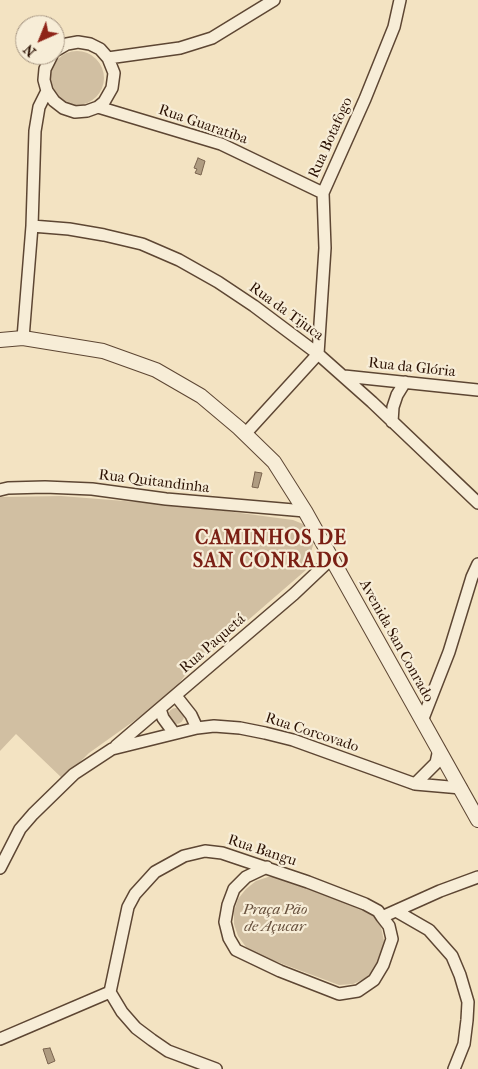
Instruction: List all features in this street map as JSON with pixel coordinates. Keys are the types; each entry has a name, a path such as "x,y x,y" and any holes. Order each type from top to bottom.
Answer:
{"street":[{"path":"108,58 180,48 212,38 274,0"},
{"name":"Rua Botafogo","path":"318,354 325,248 323,193 365,99 394,27 400,0"},
{"path":"47,65 44,80 47,91 54,101 63,108 75,112 87,111 98,107 109,96 114,80 114,72 108,58 95,46 78,42 65,45"},
{"path":"24,338 32,226 35,132 39,107 47,91"},
{"name":"Rua Guaratiba","path":"98,107 221,144 323,193"},
{"name":"Rua da Tijuca","path":"32,226 69,229 142,244 179,260 218,282 254,306 344,376 478,503"},
{"name":"Avenida San Conrado","path":"0,340 24,338 103,351 156,370 201,396 274,462 304,511 478,820"},
{"path":"244,434 318,354"},
{"name":"Rua da Glória","path":"344,376 478,390"},
{"path":"392,422 393,407 397,395 405,382"},
{"name":"Rua Quitandinha","path":"0,490 45,487 92,490 166,499 304,511"},
{"name":"Rua Paquetá","path":"0,868 20,829 74,774 112,749 176,696 294,594 331,559"},
{"path":"422,721 446,660 472,577 478,564"},
{"path":"176,696 191,715 196,728"},
{"path":"160,709 163,718 174,733"},
{"name":"Rua Corcovado","path":"196,728 214,726 265,732 293,740 415,784 461,788"},
{"name":"Rua Paquetá","path":"112,749 196,728"},
{"path":"415,784 436,763 439,750"},
{"name":"Rua Bangu","path":"110,992 128,907 135,894 155,872 184,856 204,852 222,853 267,867 365,904 378,911 382,916"},
{"path":"267,867 246,877 234,889 228,905 225,922 229,938 236,950 280,971 339,994 358,991 374,980 383,965 392,939 389,926 382,916 478,877"},
{"path":"396,910 430,930 452,956 460,975 468,1002 467,1020 464,1044 454,1069"},
{"path":"0,1039 110,992 122,1012 136,1028 152,1040 168,1051 216,1069"}],"green space":[{"path":"72,51 82,51 92,55 100,63 104,73 104,83 100,93 92,101 82,105 72,105 62,101 54,93 50,83 50,73 53,65 65,65 65,54"},
{"path":"61,496 188,506 293,520 308,526 315,538 306,570 187,673 169,696 89,753 63,779 16,734 0,751 0,497"},
{"path":"176,708 182,710 184,716 182,722 176,724 170,722 168,716 170,710"},
{"name":"Praça Pão de Açucar","path":"268,877 281,877 373,915 381,927 384,941 382,955 376,968 366,978 353,984 339,985 256,954 246,947 238,936 234,924 234,911 238,899 246,889 256,881"}],"shaded area":[{"path":"198,158 205,161 201,175 195,173 197,169 194,168"},
{"path":"255,472 262,473 258,488 252,487"},
{"path":"50,1048 55,1061 48,1064 43,1049"}],"district":[{"name":"CAMINHOS DE SAN CONRADO","path":"271,550"}]}
